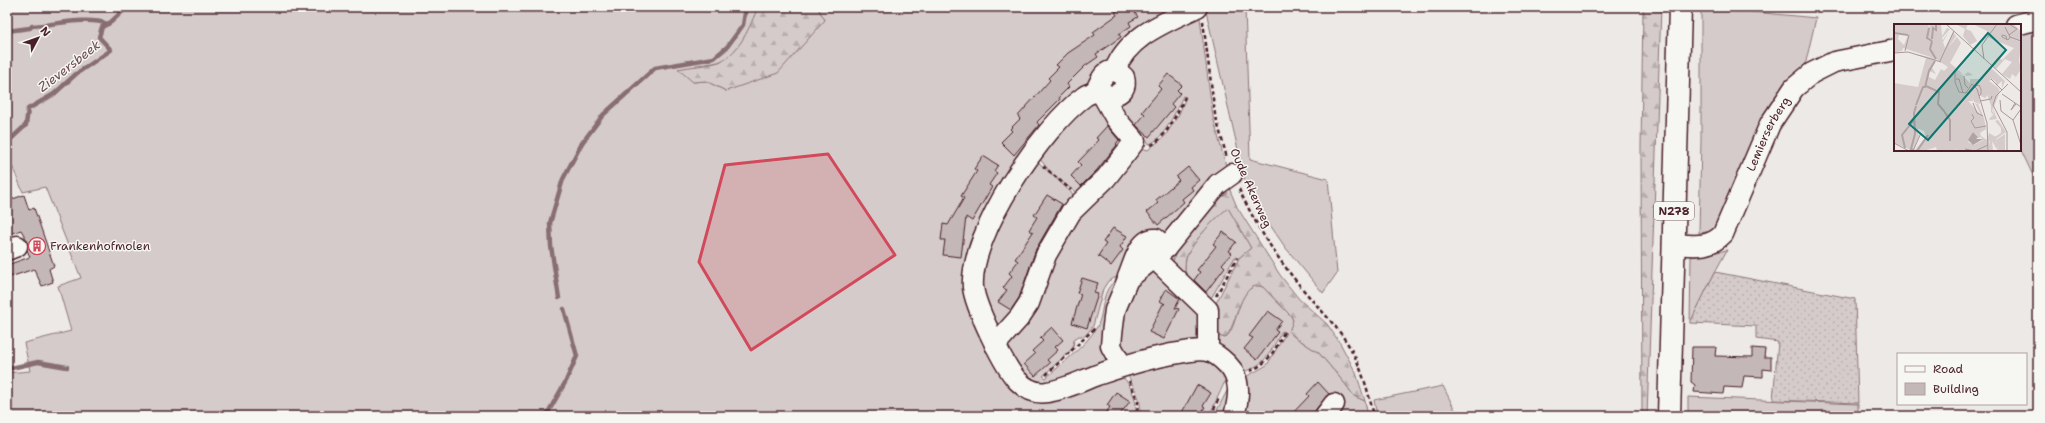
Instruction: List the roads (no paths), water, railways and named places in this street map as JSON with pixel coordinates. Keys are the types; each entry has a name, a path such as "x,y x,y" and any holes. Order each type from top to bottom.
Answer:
{"main road":[{"name":"N278","path":"1669,416 1680,7"}],"lane":[{"path":"995,344 1025,311 1032,299 1046,255 1071,212 1102,182 1135,141 1116,119 1098,93 1102,78 1110,71 1115,70 1120,57 1139,38 1200,10"},
{"path":"2020,24 2038,20"},
{"name":"Lemierserberg","path":"1674,244 1705,245 1716,240 1723,234 1770,124 1794,88 1812,73 1834,62 1894,50"},
{"path":"1098,93 1084,96 1069,110 1021,169 991,218 976,259 973,286 975,298 995,344 1017,380 1031,390 1038,392 1058,390 1122,366 1170,354 1195,350 1208,351 1224,361 1236,378 1239,393 1234,416"},
{"path":"1122,366 1111,346 1115,310 1128,279 1160,253 1218,184 1232,174"},
{"path":"1160,253 1208,310 1208,351"}],"waterway":[{"name":"Zieversbeek","path":"7,139 12,138 26,125 28,109 54,94 76,74 111,50 99,37 102,27 111,22 127,7"},
{"path":"559,298 551,246 550,223 563,179 582,143 603,115 655,68 714,58 727,47 743,25 746,7"},
{"path":"7,31 30,28 32,26 81,21 108,24"},
{"path":"546,416 566,381 577,356 564,309"},
{"path":"7,369 38,362 67,367"}],"place":[{"name":"Frankenhofmolen","path":"37,246"}]}
